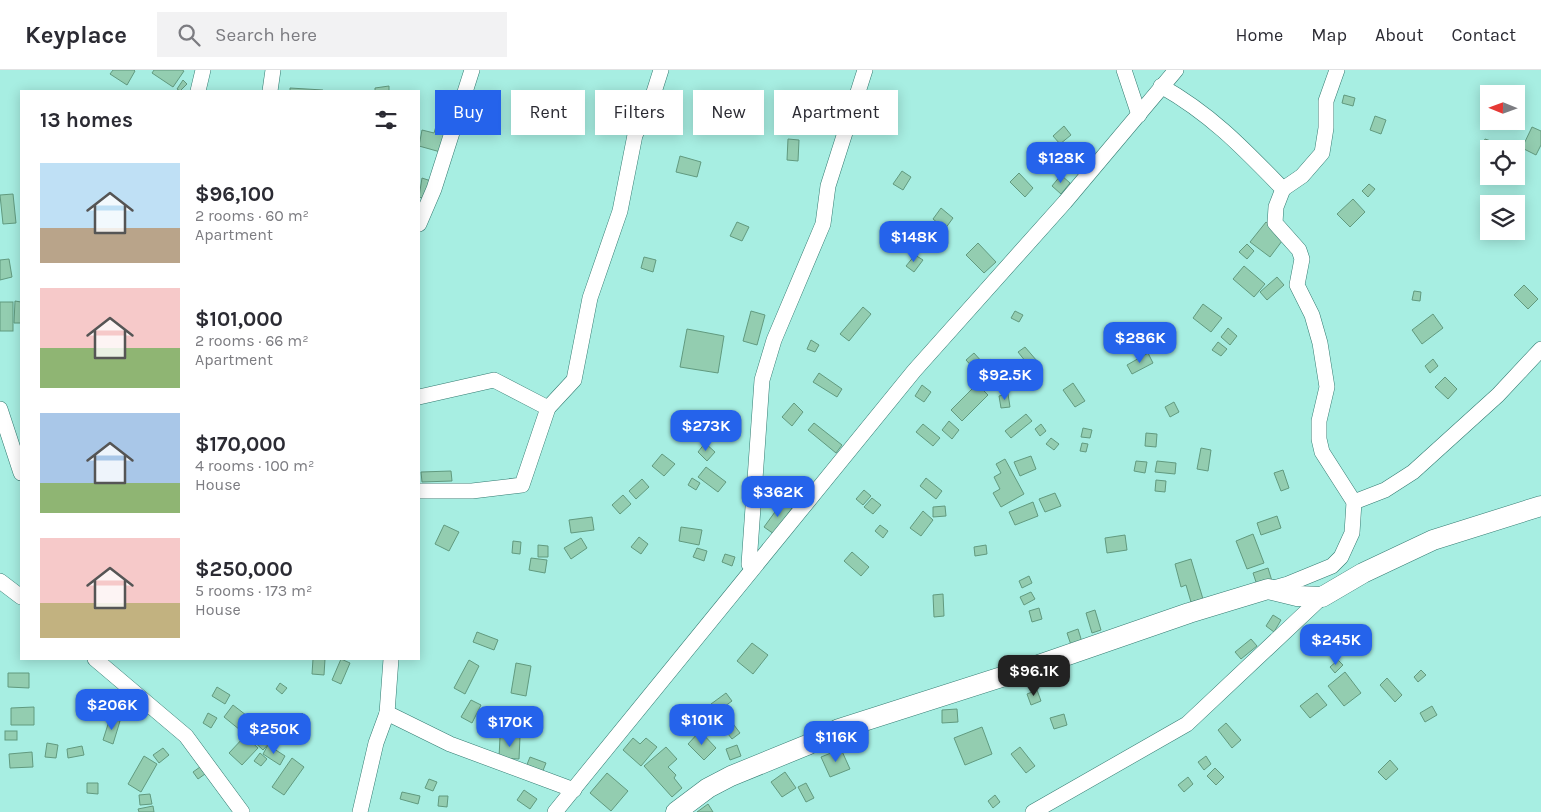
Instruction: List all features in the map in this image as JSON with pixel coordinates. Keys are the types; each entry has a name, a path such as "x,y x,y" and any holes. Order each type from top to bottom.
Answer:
{"main road":[{"path":"676,812 708,788 839,729 1022,671 1189,613 1268,589 1297,596 1322,597 1363,573 1433,540 1541,506"}],"street":[{"path":"198,90 203,70"},
{"path":"270,90 273,70"},
{"path":"420,222 434,189 472,70"},
{"path":"420,490 472,490 522,485 548,408 574,380 590,298 620,211 635,135 648,111 661,70"},
{"path":"754,568 749,564 762,380 774,340 823,224 828,186 865,70"},
{"path":"1124,70 1139,115"},
{"path":"555,812 914,372 1065,202 1176,70"},
{"path":"1268,589 1288,584 1332,566 1341,557 1352,533 1354,502 1322,452 1319,439 1319,421 1327,387 1312,315 1297,285 1302,259 1300,250 1275,223 1276,207 1283,189 1302,176 1322,153 1326,128 1326,101 1337,70"},
{"path":"1161,86 1222,126 1283,189"},
{"path":"1354,502 1385,490 1413,472 1498,395 1541,349"},
{"path":"420,396 494,380 548,408"},
{"path":"0,409 20,470"},
{"path":"0,581 20,596"},
{"path":"1033,812 1187,724 1322,597"},
{"path":"96,660 186,736 242,812"},
{"path":"360,812 376,743 387,713 391,660"},
{"path":"387,713 450,744 574,790"}],"building":[{"path":"113,70 135,71 127,85 110,74"},
{"path":"154,70 184,71 173,87 152,73"},
{"path":"183,80 187,84 181,90 177,89"},
{"path":"389,86 389,90 375,90 375,88"},
{"path":"290,88 323,90 290,90"},
{"path":"1344,95 1355,98 1353,106 1342,103"},
{"path":"1375,116 1386,120 1381,134 1370,130"},
{"path":"1064,126 1071,135 1060,144 1053,136"},
{"path":"1532,127 1541,131 1541,145 1536,155 1525,150 1525,142"},
{"path":"422,130 434,133 435,130 435,135 449,135 444,153 420,146"},
{"path":"788,139 799,140 798,161 787,160"},
{"path":"1062,152 1070,161 1061,170 1052,160"},
{"path":"680,156 701,162 697,177 676,172"},
{"path":"902,171 911,177 903,190 893,184"},
{"path":"1019,173 1033,188 1025,197 1010,182"},
{"path":"1061,175 1070,183 1061,194 1052,186"},
{"path":"422,178 434,182 428,200 420,197"},
{"path":"1369,184 1375,189 1368,197 1362,191"},
{"path":"13,194 16,223 3,224 0,195"},
{"path":"1353,199 1365,212 1350,227 1337,214"},
{"path":"941,208 953,218 945,229 933,219"},
{"path":"737,222 749,227 742,241 730,236"},
{"path":"1266,222 1285,237 1270,257 1250,242"},
{"path":"978,243 996,262 984,273 966,255"},
{"path":"1247,244 1254,251 1247,259 1239,252"},
{"path":"915,255 923,260 914,272 906,266"},
{"path":"644,257 656,260 653,272 641,268"},
{"path":"9,259 12,277 0,280 0,260"},
{"path":"1244,266 1265,284 1254,297 1233,279"},
{"path":"1277,277 1284,285 1267,300 1260,292"},
{"path":"1524,285 1538,299 1528,309 1514,295"},
{"path":"1414,291 1421,292 1420,301 1412,300"},
{"path":"15,301 20,302 20,323 14,323"},
{"path":"0,302 13,302 13,331 0,331"},
{"path":"1203,304 1222,318 1211,332 1193,318"},
{"path":"863,307 871,314 849,341 840,334"},
{"path":"751,311 765,315 757,345 743,341"},
{"path":"1015,311 1023,315 1019,322 1011,318"},
{"path":"1433,314 1443,328 1422,344 1412,330"},
{"path":"1228,328 1237,336 1230,345 1221,337"},
{"path":"687,329 724,336 718,373 680,367"},
{"path":"811,340 819,345 815,352 807,349"},
{"path":"1218,342 1227,349 1221,356 1212,350"},
{"path":"1025,347 1037,361 1030,367 1018,352"},
{"path":"974,353 983,363 975,370 966,360"},
{"path":"1148,353 1153,363 1132,374 1127,365"},
{"path":"991,359 998,367 984,380 977,372"},
{"path":"1433,359 1438,366 1430,373 1425,366"},
{"path":"819,373 842,389 837,397 813,382"},
{"path":"1445,377 1457,389 1448,399 1435,387"},
{"path":"1073,383 1085,401 1075,407 1063,390"},
{"path":"977,384 988,395 962,421 951,410"},
{"path":"922,385 931,392 924,402 915,396"},
{"path":"1008,394 1010,407 1001,408 999,396"},
{"path":"1174,402 1179,412 1170,417 1165,407"},
{"path":"794,403 803,412 792,426 782,417"},
{"path":"1026,414 1032,421 1011,438 1005,431"},
{"path":"949,421 959,430 952,439 942,430"},
{"path":"814,423 842,445 836,453 808,430"},
{"path":"923,424 940,438 933,446 916,432"},
{"path":"1041,424 1046,431 1040,436 1035,429"},
{"path":"1083,428 1092,430 1090,438 1081,437"},
{"path":"1146,433 1157,434 1156,447 1145,446"},
{"path":"1051,438 1059,444 1054,450 1046,444"},
{"path":"705,443 715,452 707,461 698,452"},
{"path":"1082,443 1088,444 1086,452 1080,451"},
{"path":"1201,448 1211,450 1208,471 1197,469"},
{"path":"662,454 675,464 664,476 652,466"},
{"path":"1031,456 1036,469 1020,476 1014,462"},
{"path":"1005,459 1024,494 1001,507 993,493 1000,489 994,477 1001,473 996,464"},
{"path":"1136,461 1147,462 1145,473 1134,471"},
{"path":"1157,461 1176,463 1175,474 1155,472"},
{"path":"706,467 726,482 718,492 698,477"},
{"path":"1283,470 1289,488 1281,491 1274,473"},
{"path":"451,471 452,481 422,482 421,472"},
{"path":"692,478 700,483 696,490 688,485"},
{"path":"926,478 942,491 936,499 920,486"},
{"path":"642,479 649,487 636,499 629,491"},
{"path":"1156,480 1166,481 1165,492 1155,491"},
{"path":"864,490 871,496 863,505 856,499"},
{"path":"1055,493 1061,506 1045,512 1039,499"},
{"path":"623,495 631,504 620,514 612,505"},
{"path":"872,498 881,505 873,514 864,507"},
{"path":"783,501 792,508 774,534 764,527"},
{"path":"1033,502 1038,516 1015,525 1009,512"},
{"path":"945,506 946,516 933,517 933,507"},
{"path":"923,511 933,520 921,536 910,528"},
{"path":"1277,516 1281,528 1261,535 1257,523"},
{"path":"592,517 594,530 571,533 569,520"},
{"path":"444,525 459,532 449,551 435,544"},
{"path":"880,525 888,531 883,538 875,531"},
{"path":"681,527 702,530 699,545 679,541"},
{"path":"1253,534 1264,563 1247,569 1236,541"},
{"path":"1125,535 1127,550 1107,553 1105,538"},
{"path":"639,537 648,544 641,554 631,547"},
{"path":"581,538 587,548 571,559 564,548"},
{"path":"513,541 521,542 520,554 512,553"},
{"path":"538,545 548,546 548,557 538,557"},
{"path":"986,545 987,554 975,556 974,547"},
{"path":"697,548 707,551 704,561 693,557"},
{"path":"852,552 869,567 861,576 844,561"},
{"path":"725,554 735,557 732,566 722,562"},
{"path":"531,558 547,560 545,573 529,570"},
{"path":"1191,559 1203,599 1191,602 1186,585 1181,587 1175,564"},
{"path":"1268,568 1272,581 1257,585 1253,573"},
{"path":"1029,576 1032,583 1022,588 1019,581"},
{"path":"1031,592 1035,599 1024,605 1020,597"},
{"path":"943,594 944,616 934,617 933,595"},
{"path":"1039,608 1042,619 1032,622 1029,611"},
{"path":"1095,610 1101,630 1092,633 1086,613"},
{"path":"1273,615 1281,620 1274,632 1266,626"},
{"path":"1078,629 1082,642 1071,645 1067,633"},
{"path":"477,632 498,640 494,650 473,642"},
{"path":"1251,639 1257,646 1241,659 1235,652"},
{"path":"752,643 768,655 753,674 737,661"},
{"path":"313,660 325,660 324,675 312,674"},
{"path":"341,660 350,663 341,684 332,680"},
{"path":"469,660 479,666 465,694 454,688"},
{"path":"1338,660 1343,665 1335,673 1330,667"},
{"path":"516,663 531,666 526,696 511,693"},
{"path":"1421,670 1426,675 1418,682 1414,677"},
{"path":"1345,672 1361,693 1344,706 1328,686"},
{"path":"8,673 29,673 29,688 8,687"},
{"path":"1387,678 1402,695 1395,702 1380,685"},
{"path":"280,683 287,688 282,694 276,689"},
{"path":"217,687 230,695 225,704 212,696"},
{"path":"1037,690 1041,701 1031,705 1027,694"},
{"path":"726,693 732,701 717,712 711,704"},
{"path":"1317,693 1327,705 1310,718 1300,706"},
{"path":"471,700 481,705 472,723 461,717"},
{"path":"233,705 255,722 245,734 224,717"},
{"path":"707,706 708,715 698,715 698,707"},
{"path":"1432,706 1437,715 1425,722 1420,713"},
{"path":"34,707 34,725 11,725 11,708"},
{"path":"957,709 958,722 942,723 942,710"},
{"path":"208,713 217,718 211,728 203,723"},
{"path":"302,713 309,720 294,735 288,729"},
{"path":"1064,714 1067,725 1054,729 1050,718"},
{"path":"728,717 740,733 732,739 720,724"},
{"path":"110,718 120,721 113,744 103,740"},
{"path":"280,719 288,724 282,735 273,730"},
{"path":"258,723 274,738 263,750 247,735"},
{"path":"1226,723 1241,740 1232,748 1218,730"},
{"path":"982,727 992,754 965,765 954,738"},
{"path":"5,731 17,731 17,740 5,740"},
{"path":"700,731 716,748 704,760 688,744"},
{"path":"245,736 258,748 242,765 229,753"},
{"path":"500,737 520,737 519,759 499,758"},
{"path":"633,738 640,744 646,738 657,747 641,766 623,750"},
{"path":"47,743 58,745 56,758 45,757"},
{"path":"268,745 285,756 280,765 263,754"},
{"path":"737,745 741,756 730,760 726,749"},
{"path":"82,746 84,755 68,758 67,749"},
{"path":"666,747 677,759 668,767 676,775 674,778 682,788 672,797 644,766"},
{"path":"1020,747 1035,766 1026,773 1011,754"},
{"path":"163,748 169,755 159,763 153,755"},
{"path":"841,749 850,769 830,777 821,757"},
{"path":"32,752 33,767 10,768 9,754"},
{"path":"260,753 267,759 261,766 254,761"},
{"path":"144,756 157,764 141,792 128,784"},
{"path":"1206,756 1211,764 1204,770 1198,762"},
{"path":"530,757 546,763 542,773 526,767"},
{"path":"292,758 304,767 284,795 272,787"},
{"path":"1390,760 1398,769 1386,780 1378,772"},
{"path":"200,767 205,774 198,779 193,772"},
{"path":"1215,768 1224,777 1216,785 1207,776"},
{"path":"785,772 796,788 782,797 771,782"},
{"path":"607,773 628,791 611,811 590,793"},
{"path":"1188,777 1193,784 1184,792 1178,785"},
{"path":"429,779 437,782 433,791 425,788"},
{"path":"87,783 98,783 98,794 87,793"},
{"path":"806,783 814,798 806,802 798,787"},
{"path":"524,790 537,799 530,809 517,800"},
{"path":"402,792 420,796 418,804 400,799"},
{"path":"150,794 152,804 140,805 139,795"},
{"path":"995,795 1000,802 993,808 988,801"},
{"path":"439,796 448,796 447,807 438,806"},
{"path":"708,804 713,812 697,812"},
{"path":"153,806 154,812 139,812 138,809"}]}
